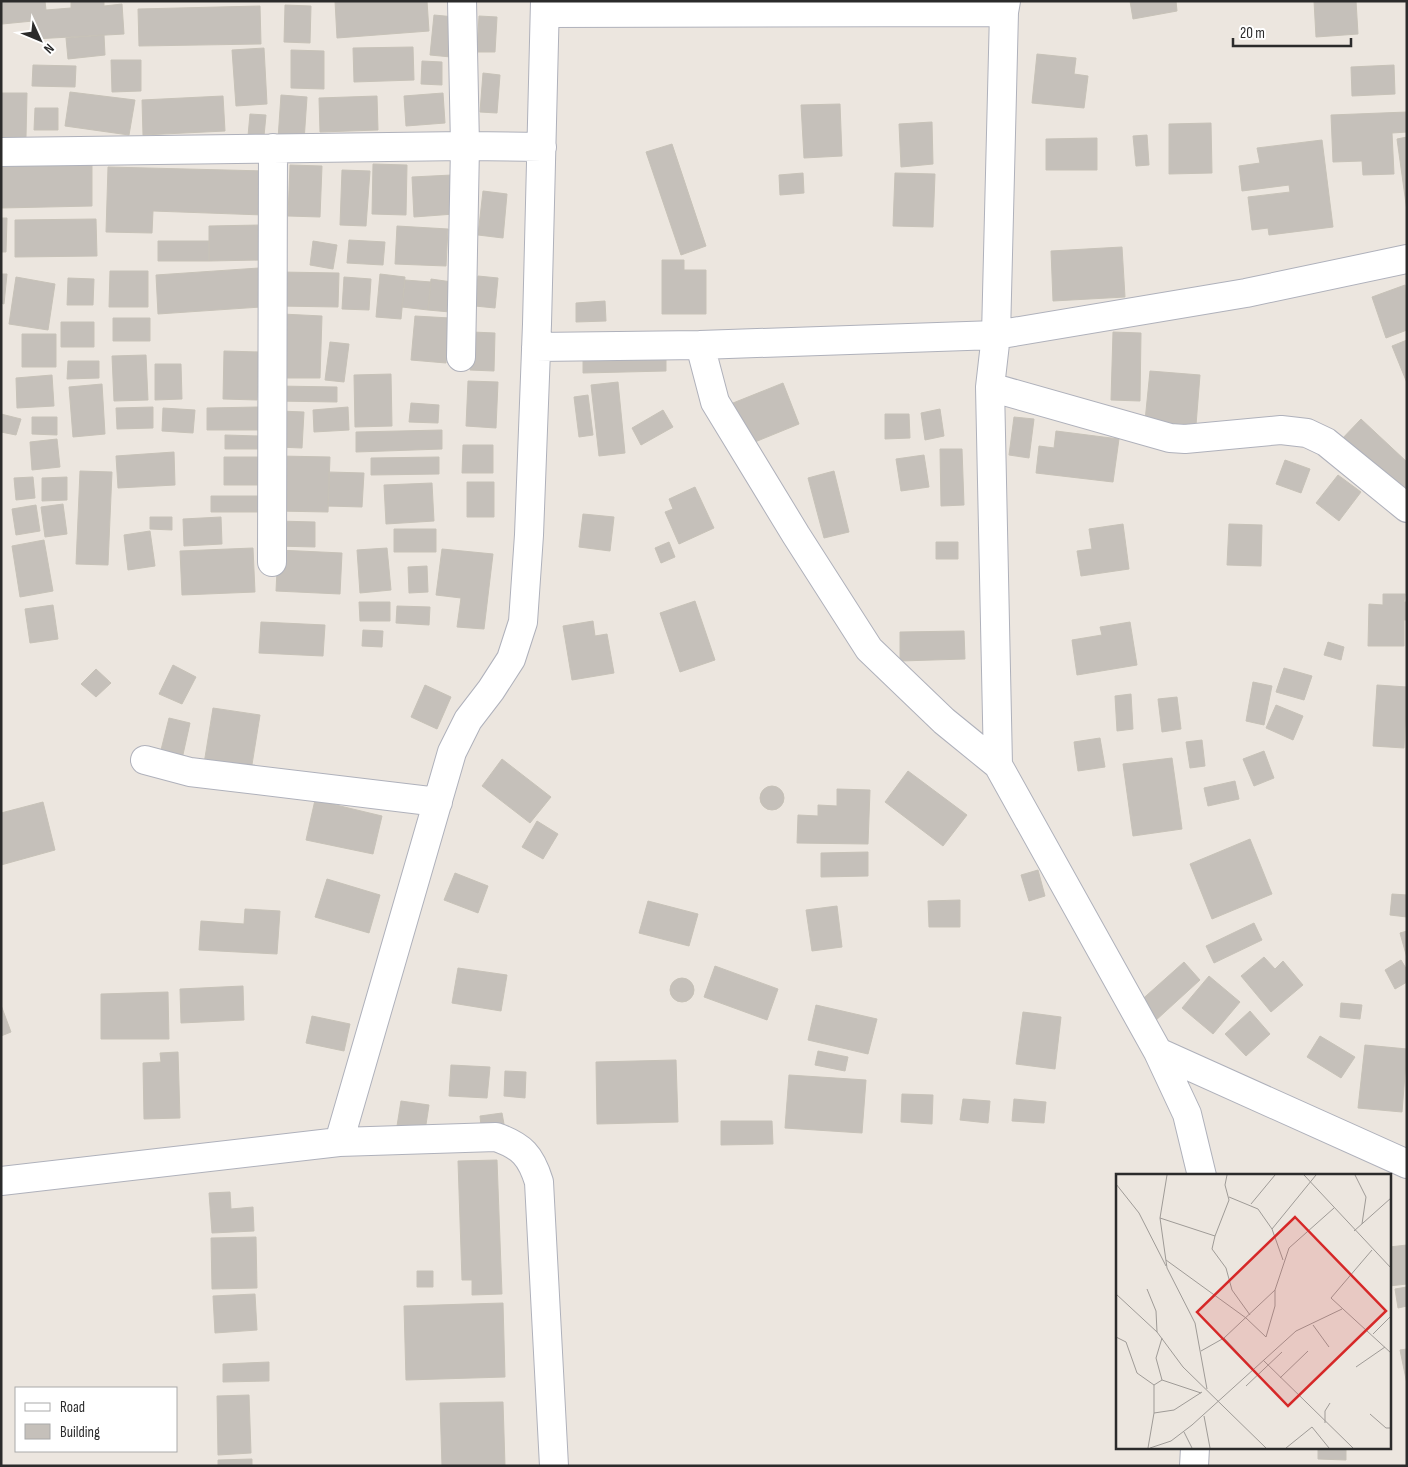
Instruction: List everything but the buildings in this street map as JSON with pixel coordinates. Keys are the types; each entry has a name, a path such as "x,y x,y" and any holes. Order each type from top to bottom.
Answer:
{"street":[{"path":"461,357 465,146 462,1"},
{"path":"339,1142 452,752 459,735 511,659 523,622 529,535 536,347 545,7 1005,6 996,336 990,387 998,765"},
{"path":"1,152 465,146 542,147"},
{"path":"272,562 273,148"},
{"path":"536,347 700,345 996,336 1246,293 1407,259"},
{"path":"700,345 715,402 796,535 869,649 944,721 998,765 1158,1052 1187,1114 1202,1174"},
{"path":"990,387 1170,438 1186,439 1281,430 1306,433 1326,442 1407,508"},
{"path":"145,760 190,772 438,802"},
{"path":"1158,1052 1407,1164"},
{"path":"1,1181 339,1142 496,1137 512,1142 525,1152 534,1166 539,1182 554,1466"},
{"path":"1194,1466 1195,1450"}]}
